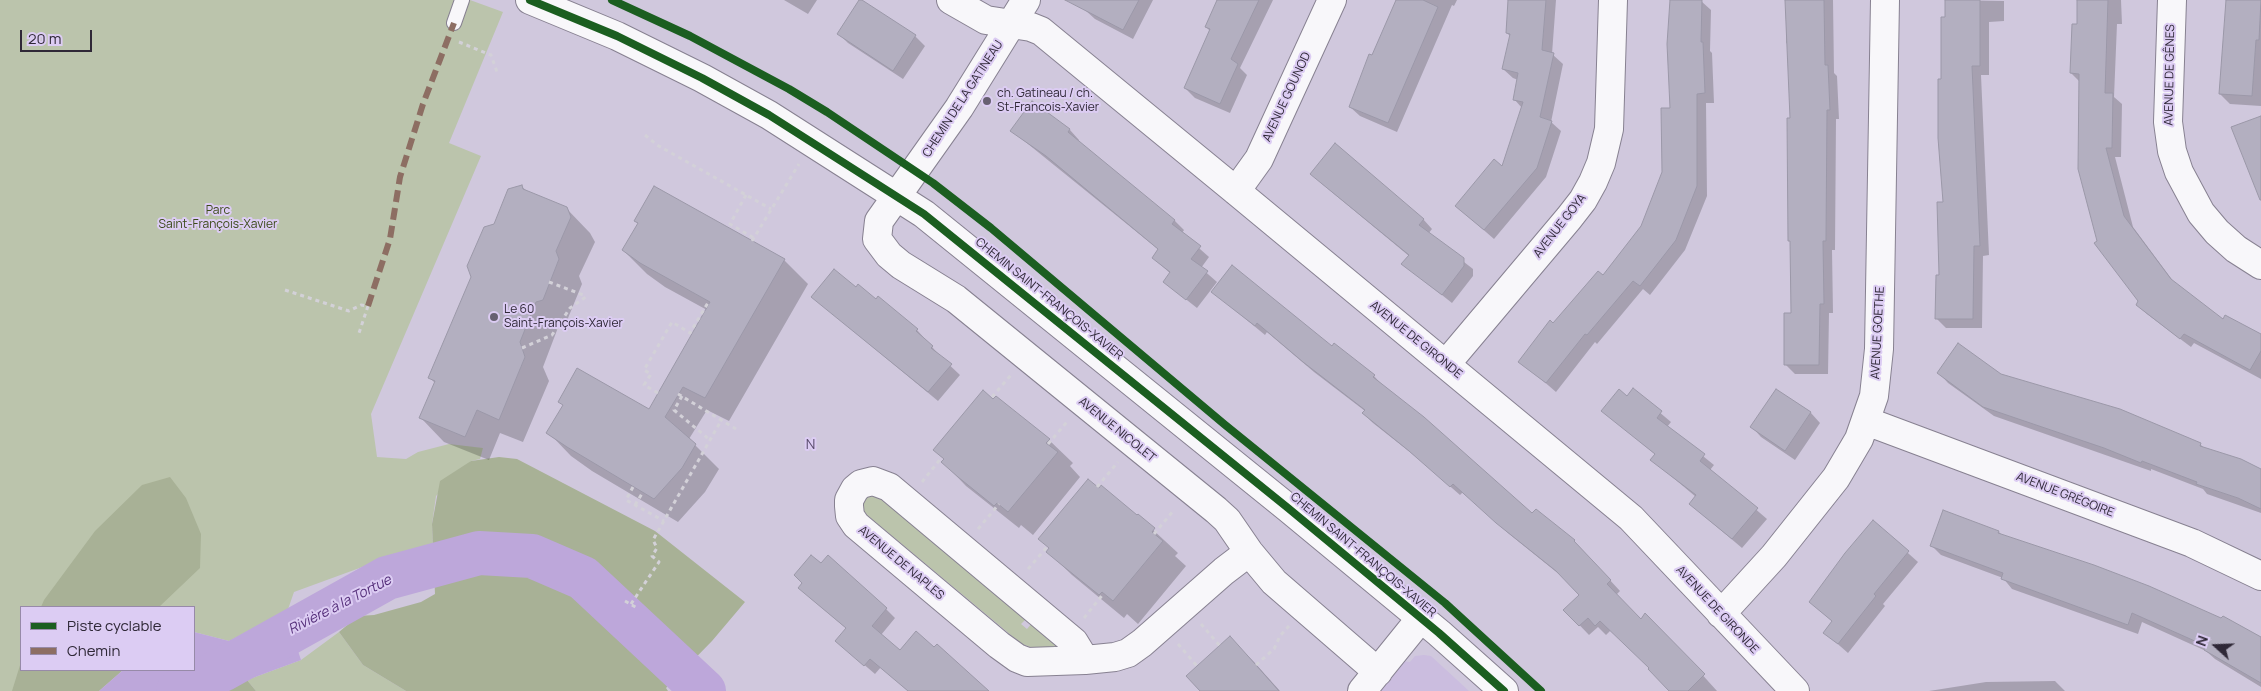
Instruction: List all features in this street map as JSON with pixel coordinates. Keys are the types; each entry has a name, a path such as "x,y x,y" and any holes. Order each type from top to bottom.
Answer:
{"street":[{"name":"CHEMIN SAINT-FRANÇOIS-XAVIER","path":"530,0 617,36 710,82 769,115 924,214 1421,618 1504,691"},
{"name":"AVENUE DE GIRONDE","path":"951,0 986,20 1031,27 1040,31 1236,191 1631,518 1795,691"},
{"name":"CHEMIN DE LA GATINEAU","path":"897,196 960,108 1026,0"},
{"name":"AVENUE GOUNOD","path":"1236,191 1259,159 1332,0"},
{"name":"AVENUE GOYA","path":"1446,364 1569,218 1593,182 1610,129 1614,0"},
{"name":"AVENUE GOETHE","path":"1721,614 1774,556 1836,478 1848,460 1866,421 1874,396 1879,349 1885,0"},
{"name":"AVENUE DE GÊNES","path":"2172,0 2168,122 2176,165 2189,195 2217,232 2236,249 2261,265"},
{"name":"AVENUE NICOLET","path":"897,196 877,226 877,239 889,255 915,274 956,299 1227,520 1249,552 1274,582 1304,609 1370,681"},
{"name":"AVENUE GRÉGOIRE","path":"1866,421 2192,543 2261,576"},
{"name":"AVENUE DE NAPLES","path":"1085,660 1077,645 1069,637 881,482 869,481 858,486 852,493 848,500 849,511 856,525 1012,656 1036,663 1085,660 1115,657 1136,648 1224,571 1249,552"},
{"path":"1370,681 1421,618"}],"lane":[{"path":"454,23 462,0"}],"path":[{"path":"457,42 491,55 497,72"},
{"path":"645,135 657,145 772,209"},
{"path":"746,195 730,224 753,239 803,158"},
{"path":"522,348 552,335 570,308 587,296 549,282"},
{"path":"285,290 349,312 361,305 368,306 359,333"},
{"path":"658,393 644,385 651,374 644,370 672,322 690,333 709,301"},
{"path":"653,340 659,344"},
{"path":"710,440 674,410 680,395 736,429"},
{"path":"631,604 659,562 652,556 657,548 653,540 722,419"},
{"path":"1097,487 1133,443"},
{"path":"906,501 942,457"},
{"path":"633,487 626,500 664,521"},
{"path":"1154,534 1191,490"},
{"path":"635,505 643,492"},
{"path":"962,548 999,504"},
{"path":"1069,637 1104,593"},
{"path":"625,601 637,608"},
{"path":"1256,665 1274,649 1280,636 1304,609"}],"shaded area":[{"path":"286,615 301,660 247,680 224,691 99,691 122,671 195,671 195,632 229,641"},
{"path":"1415,656 1431,656 1469,691 1378,691 1402,661 1410,662"}],"green space":[{"name":"Parc Saint-François-Xavier","path":"0,0 470,0 503,12 449,143 481,156 371,414 377,457 406,459 418,452 449,444 483,448 480,459 471,461 436,496 432,524 433,547 376,562 294,592 286,615 229,641 195,632 195,606 20,606 20,671 122,671 99,691 0,691"},
{"path":"499,457 517,459 655,531 745,602 712,641 666,688 668,691 406,691 363,665 339,632 358,616 374,615 421,602 435,594 432,524 440,481 471,461"},
{"path":"170,477 186,498 201,534 200,568 160,606 41,606 95,531 142,485"},
{"path":"877,494 1026,619 1021,624 1027,629 1032,623 1059,648 1036,649 1022,644 1012,636 867,515 863,510 863,504 867,497"},
{"path":"339,632 363,665 406,691 256,691 247,680 301,660"},
{"path":"20,665 20,671 122,671 99,691 12,691"},
{"path":"247,680 256,691 224,691"}],"building":[{"path":"859,0 862,0 916,35 893,71 837,34"},
{"path":"1065,0 1139,0 1123,30"},
{"path":"1217,0 1259,0 1231,59 1238,64 1220,104 1184,88 1210,29 1205,27"},
{"path":"1396,0 1423,0 1438,7 1388,123 1349,107 1369,54 1372,55"},
{"path":"1508,0 1546,0 1542,50 1554,53 1540,117 1552,121 1537,168 1484,230 1455,206 1494,159 1502,166 1523,102 1513,100 1518,73 1502,69 1510,34 1506,33"},
{"path":"1670,0 1702,0 1701,42 1703,42 1705,93 1697,94 1697,186 1676,240 1640,286 1633,281 1587,335 1585,334 1546,383 1518,362 1550,320 1553,323 1598,271 1603,275 1641,226 1662,172 1661,108 1670,108 1667,44"},
{"path":"1785,0 1824,0 1825,65 1828,65 1830,110 1827,110 1826,241 1823,241 1824,304 1820,304 1819,365 1784,365 1784,313 1791,313 1790,241 1788,241 1787,118 1790,118"},
{"path":"1945,0 1980,0 1980,66 1972,66 1980,246 1974,246 1973,319 1935,319 1936,275 1939,275 1937,202 1943,202 1938,138 1938,79 1941,79 1941,17 1945,17"},
{"path":"2077,0 2108,0 2105,93 2113,93 2112,148 2106,148 2124,216 2171,279 2223,319 2225,315 2261,334 2261,351 2250,370 2184,334 2180,339 2136,305 2138,301 2094,243 2097,241 2078,169 2079,74 2070,73 2072,24 2077,24"},
{"path":"2226,0 2261,0 2259,40 2256,40 2252,96 2219,94"},
{"path":"1032,101 1070,129 1068,132 1175,220 1172,224 1201,246 1191,259 1208,271 1186,300 1163,282 1170,272 1152,258 1158,249 1046,156 1010,131"},
{"path":"2261,116 2261,200 2260,200 2231,127"},
{"path":"1335,143 1424,219 1419,225 1464,258 1464,266 1442,295 1401,264 1409,255 1310,174"},
{"name":"Le 60 Saint-François-Xavier","path":"522,185 523,189 567,207 571,217 556,251 559,259 543,300 536,302 520,342 525,357 499,420 477,410 465,437 419,418 435,381 428,378 471,277 467,266 484,227 494,224 508,189"},
{"path":"654,186 785,259 705,398 683,387 665,417 696,444 682,468 654,499 546,433 563,405 558,402 577,368 649,409 710,302 640,263 622,250 638,223 634,221"},
{"path":"1232,265 1332,346 1334,343 1375,375 1373,377 1424,417 1532,513 1536,509 1575,540 1611,580 1607,584 1641,619 1645,613 1705,674 1688,691 1669,691 1649,668 1600,621 1595,626 1588,618 1579,626 1563,610 1579,595 1556,571 1496,523 1453,484 1450,487 1362,413 1365,410 1303,362 1257,323 1255,326 1211,292"},
{"path":"834,269 856,287 858,284 876,299 878,296 918,329 916,331 933,346 931,348 952,364 928,392 811,297"},
{"path":"1958,343 2001,374 2120,409 2201,443 2200,446 2241,459 2261,469 2261,509 2238,498 2196,484 2197,482 2142,461 2141,463 2104,448 1983,407 1937,373"},
{"path":"1633,388 1662,411 1657,418 1705,454 1700,461 1758,508 1732,539 1689,504 1696,495 1650,460 1655,454 1601,411 1619,389 1627,396"},
{"path":"1776,389 1811,412 1785,451 1750,427"},
{"path":"983,390 993,399 996,396 1050,439 1046,443 1058,452 1008,512 997,503 994,506 958,477 941,462 944,459 933,450"},
{"path":"1088,479 1099,488 1101,485 1155,528 1152,532 1163,541 1113,601 1102,592 1099,595 1046,552 1049,548 1038,539"},
{"path":"1943,510 1999,531 1998,533 2094,565 2149,586 2221,618 2223,616 2261,637 2261,683 2204,650 2206,646 2132,613 2128,625 2001,579 2003,573 1930,546"},
{"path":"1873,520 1909,551 1874,594 1876,596 1838,644 1823,633 1832,621 1809,602 1845,553"},
{"path":"811,555 821,563 828,555 887,608 872,626 900,650 916,631 934,647 937,644 989,691 908,691 870,659 864,666 835,641 846,628 798,588 802,583 794,575"},
{"path":"1230,636 1279,691 1200,691 1186,676"}],"waterway":[{"name":"Rivière à la Tortue","path":"178,691 222,670 387,578 479,553 532,556 583,578 704,691"}],"marked path":[{"path":"368,306 390,239 400,177 423,104 454,23"}],"cycle path":[{"path":"530,0 617,36 702,78 769,115 924,214 1288,508 1439,633 1504,691"},
{"path":"612,0 690,36 789,89 827,112 933,183 991,228 1224,424 1445,603 1541,691"}],"place":[{"name":"ch. Gatineau / ch. St-Francois-Xavier","path":"987,101"},
{"name":"Le 60 Saint-François-Xavier","path":"494,317"}],"district":[{"name":"N","path":"811,445"}]}
